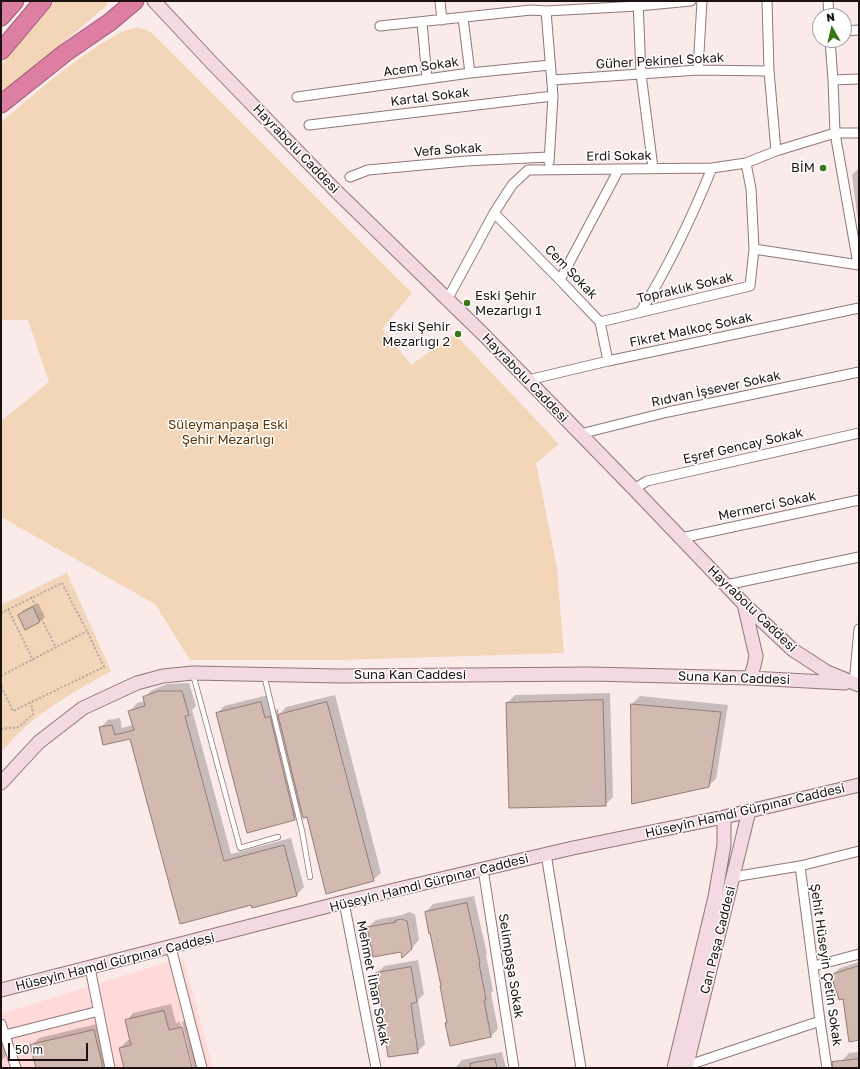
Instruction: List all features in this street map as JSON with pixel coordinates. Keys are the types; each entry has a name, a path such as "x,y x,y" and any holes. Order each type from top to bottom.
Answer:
{"highway":[{"path":"1,17 14,1"},
{"path":"1,51 43,1"},
{"path":"1,104 65,53 110,22 135,1"}],"street":[{"name":"Hayrabolu Caddesi","path":"154,1 336,191 483,334 744,604 793,650 827,672 856,685"},
{"path":"440,1 442,20"},
{"path":"380,26 463,18 531,6 546,11 691,1"},
{"path":"698,70 702,1"},
{"path":"767,1 769,71 776,151"},
{"path":"638,4 641,74 653,168"},
{"path":"546,11 553,96 548,169"},
{"path":"463,18 470,73"},
{"path":"422,22 428,79"},
{"path":"754,249 858,264 835,133 831,48"},
{"name":"Acem Sokak","path":"296,97 470,73 550,65"},
{"name":"Güher Pekinel Sokak","path":"552,80 698,70 769,71"},
{"path":"833,80 859,79"},
{"name":"Kartal Sokak","path":"309,125 553,96"},
{"name":"Erdi Sokak","path":"447,300 494,213 512,185 528,170 712,168 746,163 776,151 835,133 859,133"},
{"name":"Vefa Sokak","path":"350,177 368,170 466,161 549,157"},
{"name":"Topraklık Sokak","path":"600,322 750,286 754,249 751,189 746,163"},
{"path":"641,311 658,284 696,208 712,168"},
{"path":"560,280 619,169"},
{"name":"Cem Sokak","path":"494,213 600,322"},
{"name":"Fikret Malkoç Sokak","path":"528,380 608,361 859,308"},
{"path":"600,322 608,361"},
{"name":"Rıdvan İşsever Sokak","path":"580,434 668,412 859,372"},
{"name":"Eşref Gencay Sokak","path":"634,489 647,481 859,433"},
{"name":"Mermerci Sokak","path":"681,538 859,500"},
{"path":"726,585 859,557"},
{"path":"744,604 756,656 750,678"},
{"path":"856,685 859,629"},
{"name":"Suna Kan Caddesi","path":"1,783 38,742 83,708 137,683 163,676 192,673 339,676 591,674 750,678 856,685"},
{"name":"Hüseyin Hamdi Gürpınar Caddesi","path":"1,990 171,948 344,902 546,854 724,818 859,785"},
{"name":"Can Paşa Caddesi","path":"682,1068 749,811"},
{"name":"Can Paşa Caddesi","path":"682,1068 724,845 724,818"},
{"path":"733,877 800,866 859,851"},
{"path":"546,854 581,1068"},
{"name":"Şehit Hüseyin Çetin Sokak","path":"800,866 827,1068"},
{"name":"Selimpaşa Sokak","path":"483,869 514,1068"},
{"name":"Mehmet İlhan Sokak","path":"344,902 376,1068"},
{"path":"171,948 202,1068"},
{"path":"814,966 859,954"},
{"path":"90,968 110,1068"},
{"path":"5,1035 99,1011"},
{"path":"682,1068 820,1021"},
{"path":"1,1024 16,1068"}],"lane":[{"path":"192,673 240,848 278,837"},
{"path":"264,674 302,831 310,877"}],"path":[{"path":"1,613 62,583 104,667 13,711 1,686"},
{"path":"31,597 56,648"},
{"path":"8,610 33,660"},
{"path":"1,676 87,631"},
{"path":"1,729 19,727 33,714 31,703"}],"shaded area":[{"path":"183,957 213,1068 1,1068 1,1014"}],"green space":[{"path":"55,1 108,1 106,6 1,95 1,65"},
{"name":"Süleymanpaşa Eski Şehir Mezarlığı","path":"134,28 146,30 156,37 412,293 382,329 411,365 455,334 559,444 536,463 557,568 564,653 340,660 190,660 155,604 1,517 1,421 49,382 28,320 1,320 1,122 60,73 85,55 116,35"},
{"path":"67,573 111,671 66,697 34,719 1,752 1,605"}],"building":[{"path":"33,607 40,622 25,630 18,615"},
{"path":"159,691 182,691 189,715 185,716 224,861 284,845 297,896 252,908 251,905 180,924 130,739 103,745 99,727 112,725 115,735 134,730 128,711 145,706 143,697"},
{"path":"603,700 606,806 509,808 506,703"},
{"path":"261,702 265,718 270,716 295,820 247,833 216,713"},
{"path":"327,702 374,881 326,894 307,817 303,818 278,715"},
{"path":"631,704 721,712 709,787 632,804"},
{"path":"467,903 480,963 486,1000 484,1000 491,1037 450,1046 445,1023 447,1023 441,986 425,912"},
{"path":"401,919 407,921 412,949 402,958 401,952 373,957 367,927 396,922 395,921"},
{"path":"859,966 859,1040 849,1042 843,999 839,1000 831,975"},
{"path":"411,967 417,1002 411,1004 418,1053 388,1057 376,973"},
{"path":"164,1011 169,1030 182,1027 192,1068 124,1068 119,1048 131,1045 125,1020"},
{"path":"94,1030 103,1068 36,1068 30,1045"},
{"path":"495,1059 497,1068 471,1068 470,1064"},
{"path":"859,1059 859,1068 833,1068 832,1062"}],"place":[{"name":"BİM","path":"823,168"},
{"name":"Eski Şehir Mezarlığı 1","path":"467,303"},
{"name":"Eski Şehir Mezarlığı 2","path":"458,334"}]}
